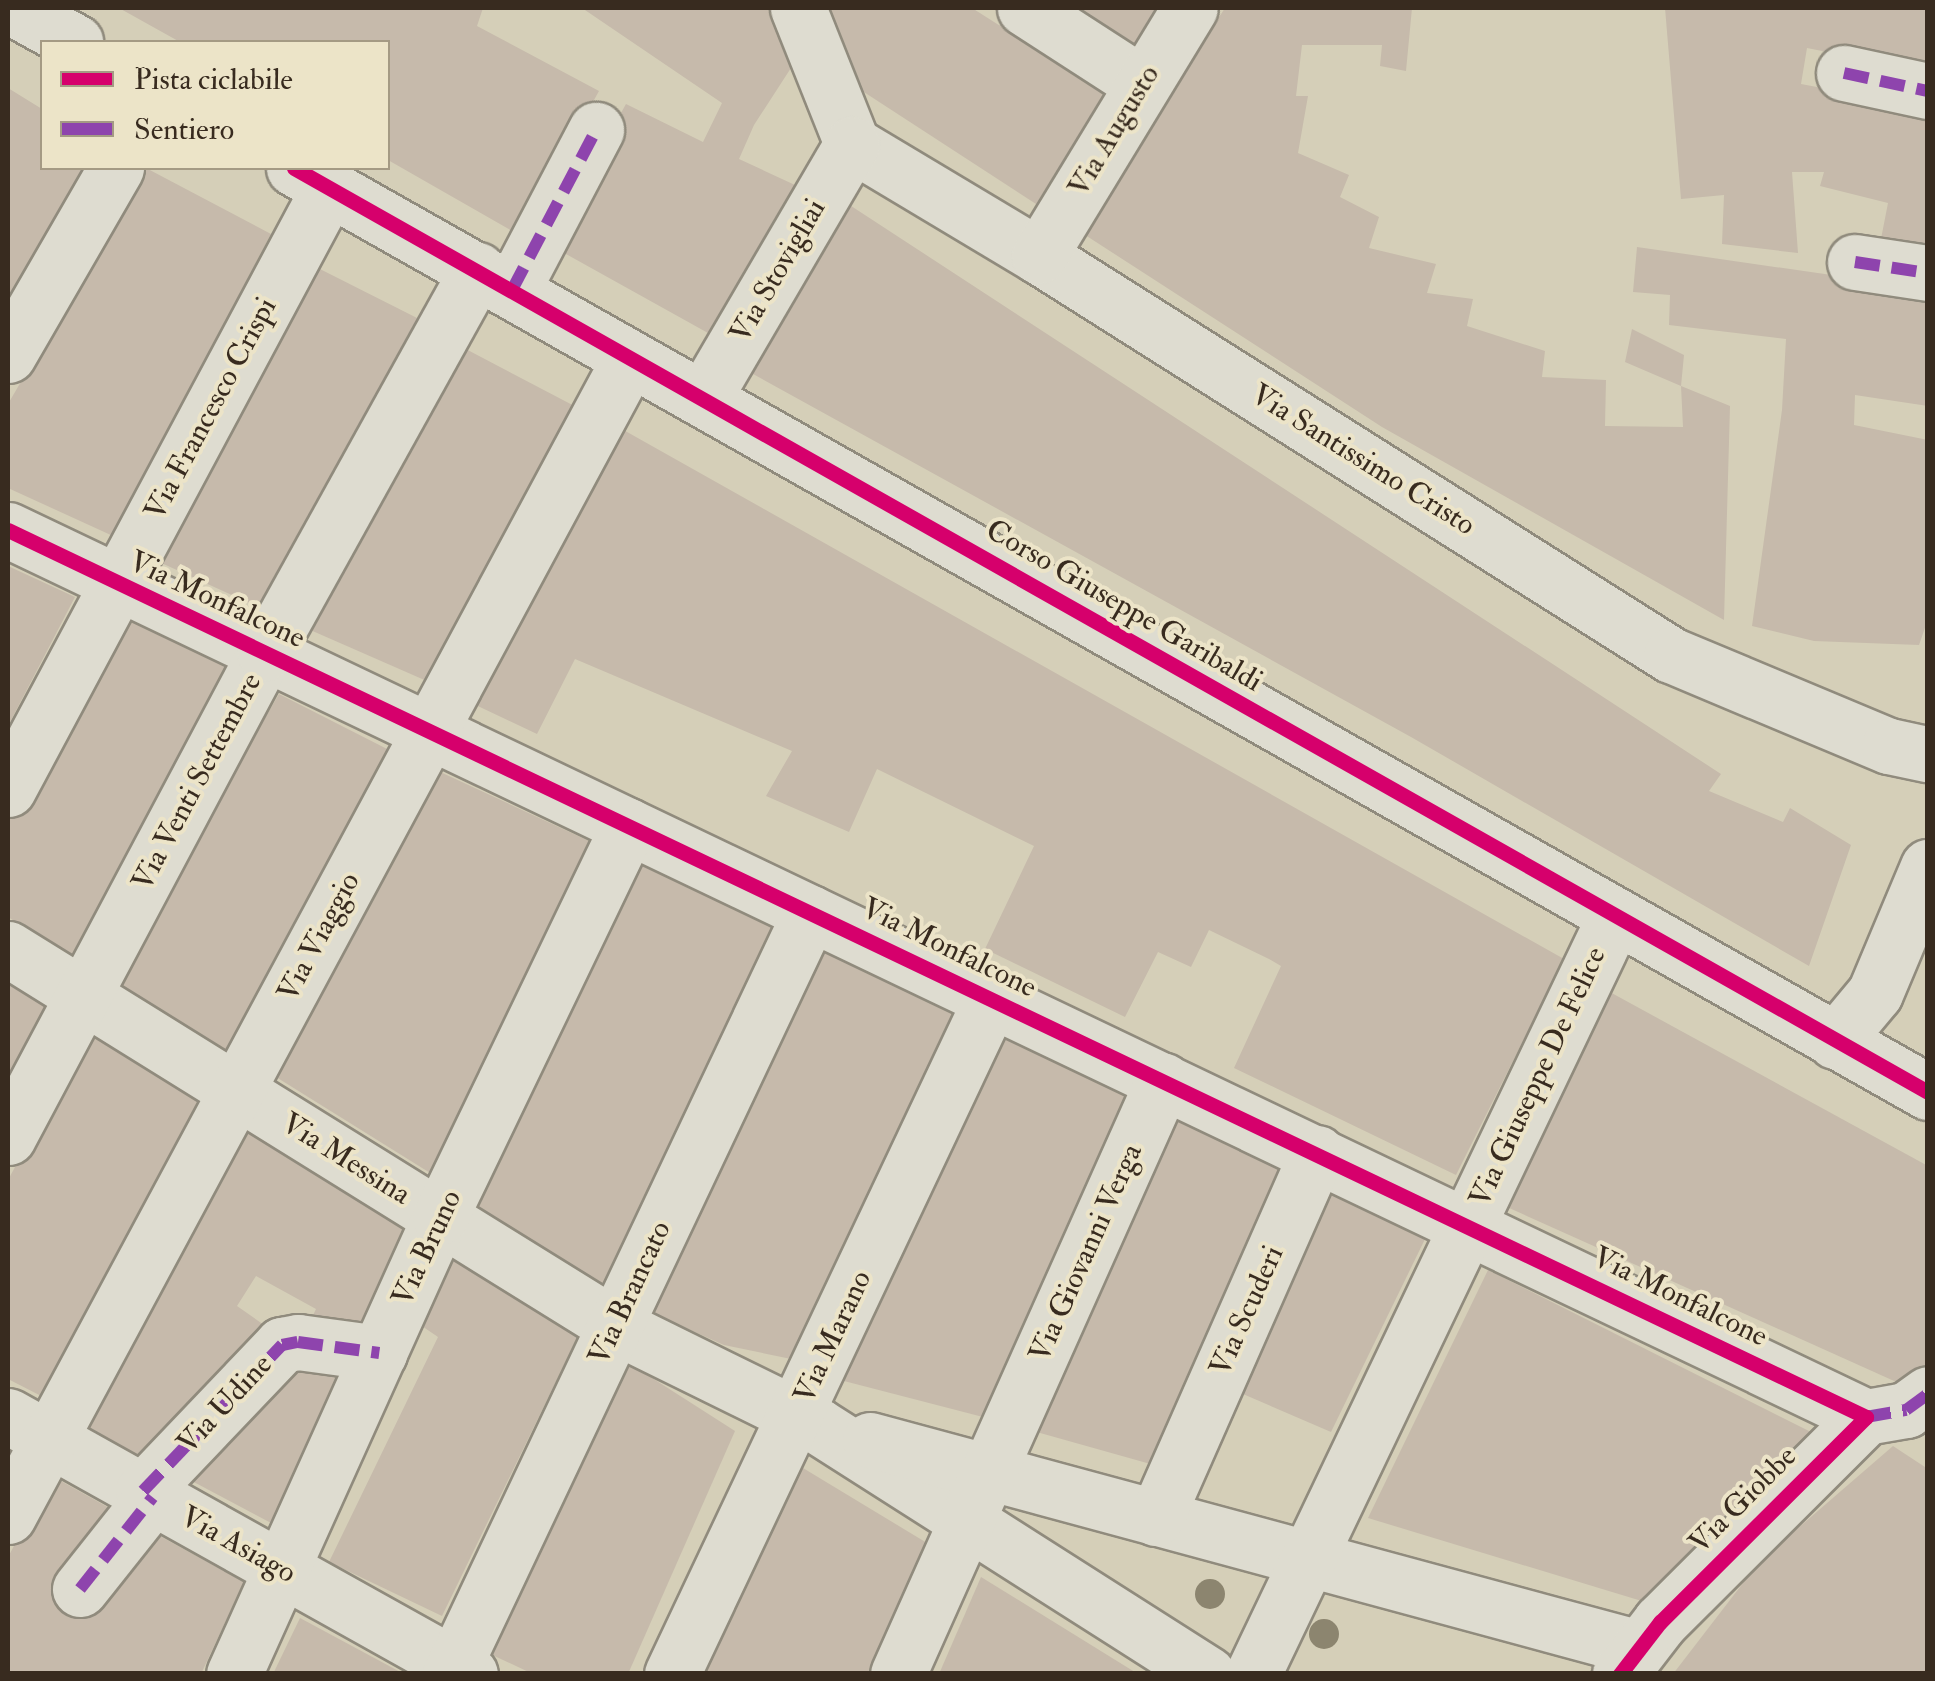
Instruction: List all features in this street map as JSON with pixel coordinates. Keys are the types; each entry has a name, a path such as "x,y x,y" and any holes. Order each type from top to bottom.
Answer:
{"street":[{"path":"8,16 13,8 71,40"},
{"path":"798,8 852,144"},
{"path":"1025,8 1142,82"},
{"name":"Via Augusto","path":"1039,256 1190,8"},
{"path":"1844,73 1928,90"},
{"name":"Via Venti Settembre","path":"8,1137 265,653 494,280 596,130"},
{"name":"Via Santissimo Cristo","path":"852,144 1039,256 1671,655 1908,750"},
{"name":"Via Stovigliai","path":"703,399 852,144"},
{"path":"8,355 115,170"},
{"name":"Corso Giuseppe Garibaldi","path":"312,178 1928,1092"},
{"name":"Via Francesco Crispi","path":"8,789 117,583 312,178"},
{"path":"1855,262 1928,273"},
{"name":"Via Viaggio","path":"8,1516 28,1428 236,1091 630,358"},
{"name":"Via Monfalcone","path":"8,530 1866,1417"},
{"name":"Via Bruno","path":"234,1674 440,1217 628,826"},
{"path":"1835,1041 1874,993 1928,867"},
{"name":"Via Brancato","path":"458,1671 810,912"},
{"name":"Via Giuseppe De Felice","path":"1253,1674 1614,916"},
{"name":"Via Messina","path":"8,949 615,1326 807,1420"},
{"name":"Via Marano","path":"672,1674 807,1420 991,999"},
{"name":"Via Giovanni Verga","path":"957,1540 1163,1082"},
{"name":"Via Scuderi","path":"1156,1518 1317,1154"},
{"name":"Via Udine","path":"148,1494 282,1345 298,1342 379,1353"},
{"path":"1866,1417 1906,1410 1928,1394"},
{"name":"Via Giobbe","path":"1640,1648 1866,1417"},
{"path":"807,1420 998,1448 1156,1518 1640,1648"},
{"path":"807,1420 957,1540 1208,1674"},
{"name":"Via Asiago","path":"28,1428 458,1671"},
{"path":"80,1589 148,1494"},
{"path":"898,1674 957,1540"}],"building":[{"path":"119,8 483,8 477,26 599,91 519,235 390,161 390,40 176,40"},
{"path":"582,8 777,8 800,54 754,125 739,159 795,185 717,338 548,244 626,104 703,142 722,103"},
{"path":"827,8 972,8 1107,94 1036,204 850,83"},
{"path":"1069,8 1162,8 1134,49"},
{"path":"1225,8 1412,8 1406,71 1380,66 1382,45 1302,45 1296,96 1308,96 1298,153 1349,175 1340,197 1379,217 1369,248 1436,264 1427,293 1473,299 1467,326 1545,351 1542,377 1606,380 1605,426 1683,427 1681,386 1730,406 1724,620 1382,427 1079,231"},
{"path":"1665,8 1928,8 1928,72 1807,48 1801,84 1928,108 1928,252 1880,244 1888,203 1820,186 1824,172 1792,172 1798,253 1722,244 1724,195 1681,199"},
{"path":"8,88 40,108 40,170 88,170 8,310"},
{"path":"145,170 271,234 113,536 8,488 8,404"},
{"path":"845,202 1721,774 1709,791 1783,822 1790,808 1851,845 1809,966 1411,737 744,369"},
{"path":"1637,247 1928,289 1928,406 1855,395 1854,425 1928,440 1928,619 1919,645 1814,641 1752,626 1782,410 1786,339 1669,325 1670,295 1633,292"},
{"path":"310,264 423,321 265,610 146,556"},
{"path":"1632,329 1684,355 1681,386 1625,362"},
{"path":"462,347 582,410 429,682 308,629"},
{"path":"620,428 1564,959 1456,1175 1234,1068 1281,966 1209,930 1191,967 1158,952 1125,1017 985,949 1034,846 877,769 849,832 766,796 792,751 575,659 537,734 463,699"},
{"path":"8,566 75,597 8,726"},
{"path":"116,612 234,665 78,961 8,917 8,820"},
{"path":"279,694 391,751 232,1053 112,982"},
{"path":"436,770 589,841 435,1176 268,1072"},
{"path":"636,857 777,928 610,1288 470,1203"},
{"path":"818,946 957,1012 796,1360 724,1345 650,1312"},
{"path":"8,976 52,1001 8,1083"},
{"path":"1608,991 1928,1166 1928,1363 1903,1385 1507,1207"},
{"path":"91,1027 203,1100 49,1400 8,1379 8,1180"},
{"path":"1001,1031 1131,1096 983,1417 844,1381"},
{"path":"1170,1117 1286,1169 1154,1465 1026,1429"},
{"path":"241,1119 413,1228 361,1338 307,1328 316,1309 256,1276 237,1306 277,1334 154,1463 83,1426"},
{"path":"1324,1187 1426,1237 1331,1432 1236,1391"},
{"path":"451,1256 580,1332 442,1616 329,1562 438,1337 416,1322"},
{"path":"1488,1270 1811,1432 1645,1602 1368,1518"},
{"path":"281,1358 352,1358 273,1524 173,1471"},
{"path":"624,1360 735,1431 628,1674 533,1674 488,1653"},
{"path":"1893,1446 1928,1469 1928,1674 1673,1674 1760,1561"},
{"path":"798,1465 927,1543 868,1674 701,1674"},
{"path":"52,1476 120,1514 54,1600 82,1615 147,1529 244,1582 201,1674 8,1674 8,1557"},
{"path":"981,1577 1138,1674 939,1674"},
{"path":"300,1618 404,1674 273,1674"}],"marked path":[{"path":"1844,73 1928,91"},
{"path":"512,290 596,130"},
{"path":"1855,262 1928,273"},
{"path":"143,1491 282,1345 298,1342 379,1353"},
{"path":"1866,1417 1906,1410 1928,1394"},
{"path":"80,1589 153,1497"}],"cycle path":[{"path":"298,170 1928,1092"},
{"path":"8,530 1866,1417 1660,1622 1620,1674"}]}
